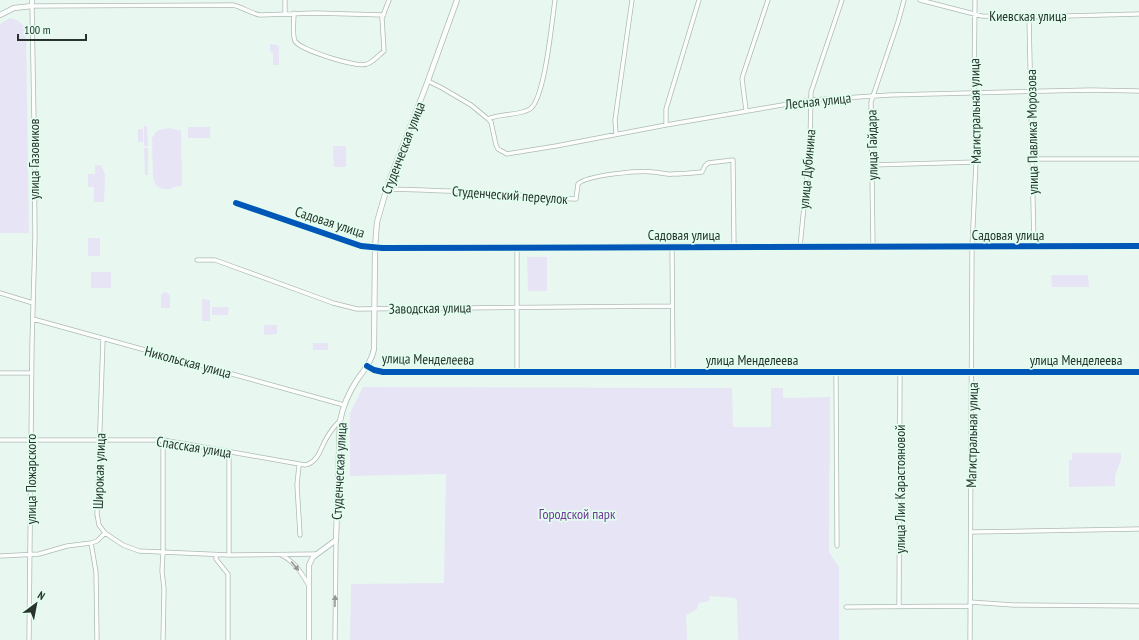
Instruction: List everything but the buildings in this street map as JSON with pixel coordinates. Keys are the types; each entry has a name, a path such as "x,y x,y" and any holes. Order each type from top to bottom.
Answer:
{"street":[{"name":"улица Газовиков","path":"32,0 34,144 32,319"},
{"path":"285,0 285,13"},
{"path":"294,13 294,37 296,42 303,48 339,60 365,65 370,63 384,51 382,23 389,0"},
{"name":"Студенческая улица","path":"309,640 309,565 313,557 336,540 340,421 344,404 354,385 372,358 374,349 376,226 386,189 428,81 457,0"},
{"path":"428,81 471,105 488,118 530,109 537,100 543,80 555,0"},
{"path":"616,134 615,120 632,0"},
{"path":"666,124 666,110 699,0"},
{"path":"746,110 742,79 768,0"},
{"name":"улица Дубинина","path":"800,247 810,145 811,92 842,0"},
{"name":"улица Гайдара","path":"873,247 871,109 873,96 904,0"},
{"name":"Киевская улица","path":"920,0 974,14 990,16 1029,17 1139,14"},
{"name":"Магистральная улица","path":"970,640 972,247 976,162 974,93 975,0"},
{"path":"0,15 14,8 32,6 233,5 256,14 294,13 384,15"},
{"name":"улица Павлика Морозова","path":"1029,17 1034,247"},
{"name":"Лесная улица","path":"488,118 493,127 496,145 501,152 512,154 666,124 811,100 873,96 1139,90"},
{"path":"1032,159 1139,158"},
{"name":"Студенческий переулок","path":"386,189 460,191 510,194 550,199 576,199 578,184 584,180 612,174 634,172 652,171 670,175 702,172 708,163 733,160 734,246"},
{"path":"872,165 976,162"},
{"name":"Садовая улица","path":"236,203 361,246 375,248 672,246 1139,246"},
{"path":"672,246 672,372"},
{"path":"517,248 517,372"},
{"name":"Заводская улица","path":"196,260 215,260 342,306 357,309 672,306"},
{"path":"0,293 33,303"},
{"name":"Никольская улица","path":"32,319 344,404"},
{"name":"улица Пожарского","path":"30,640 32,319"},
{"name":"Широкая улица","path":"103,339 97,514 99,525 105,533"},
{"name":"улица Менделеева","path":"367,366 374,370 383,372 1139,372"},
{"path":"836,371 837,546"},
{"name":"улица Лии Карастояновой","path":"899,607 900,372"},
{"path":"0,373 31,373"},
{"path":"300,535 297,484 298,465 310,464 315,460 330,433 340,421"},
{"name":"Спасская улица","path":"0,440 163,440 298,465"},
{"path":"163,440 163,640"},
{"path":"229,452 229,555"},
{"path":"971,532 1139,529"},
{"path":"0,556 30,556 67,546 91,543 101,538 105,533 123,545 134,550 216,555 317,554"},
{"path":"335,640 336,540"},
{"path":"91,543 96,572 97,640"},
{"path":"278,554 288,558 308,584"},
{"path":"216,555 216,560 228,574 228,640"},
{"path":"846,607 899,607 970,604 1139,606"}],"green space":[{"path":"10,18 20,22 26,29 29,233 0,233 0,24"},
{"path":"270,44 277,45 279,47 278,65 273,65 273,53 270,52"},
{"path":"144,126 147,126 148,146 144,146"},
{"path":"188,127 210,127 210,138 188,138"},
{"path":"170,128 181,131 182,186 162,189 156,185 153,179 152,138 159,130"},
{"path":"138,129 143,129 143,142 138,142"},
{"path":"333,146 346,146 346,167 334,167"},
{"path":"144,148 148,148 148,175 145,175"},
{"path":"95,165 101,165 105,175 104,202 94,202 94,187 88,187 88,174 95,174"},
{"path":"88,238 100,238 100,256 88,256"},
{"path":"527,257 547,257 547,291 528,291"},
{"path":"91,272 111,272 111,288 91,288"},
{"path":"1051,275 1088,275 1089,287 1052,287"},
{"path":"164,292 170,295 170,308 161,308 161,295"},
{"path":"202,299 210,300 210,321 202,321"},
{"path":"212,307 229,307 228,315 212,315"},
{"path":"264,325 277,325 277,334 264,335"},
{"path":"313,343 328,343 328,350 313,350"},
{"name":"Городской парк","path":"363,387 732,388 733,427 771,427 771,388 783,388 783,398 830,397 829,552 839,567 839,640 738,640 737,600 734,598 710,596 709,601 699,603 697,609 686,615 687,640 350,640 351,584 444,583 446,474 350,476 350,413"},
{"path":"1072,453 1121,453 1121,460 1115,475 1115,486 1069,487 1069,460 1072,460"}],"cycle path":[{"path":"236,203 361,246 382,248 1139,246"},
{"path":"367,366 374,370 383,372 1139,372"}]}
